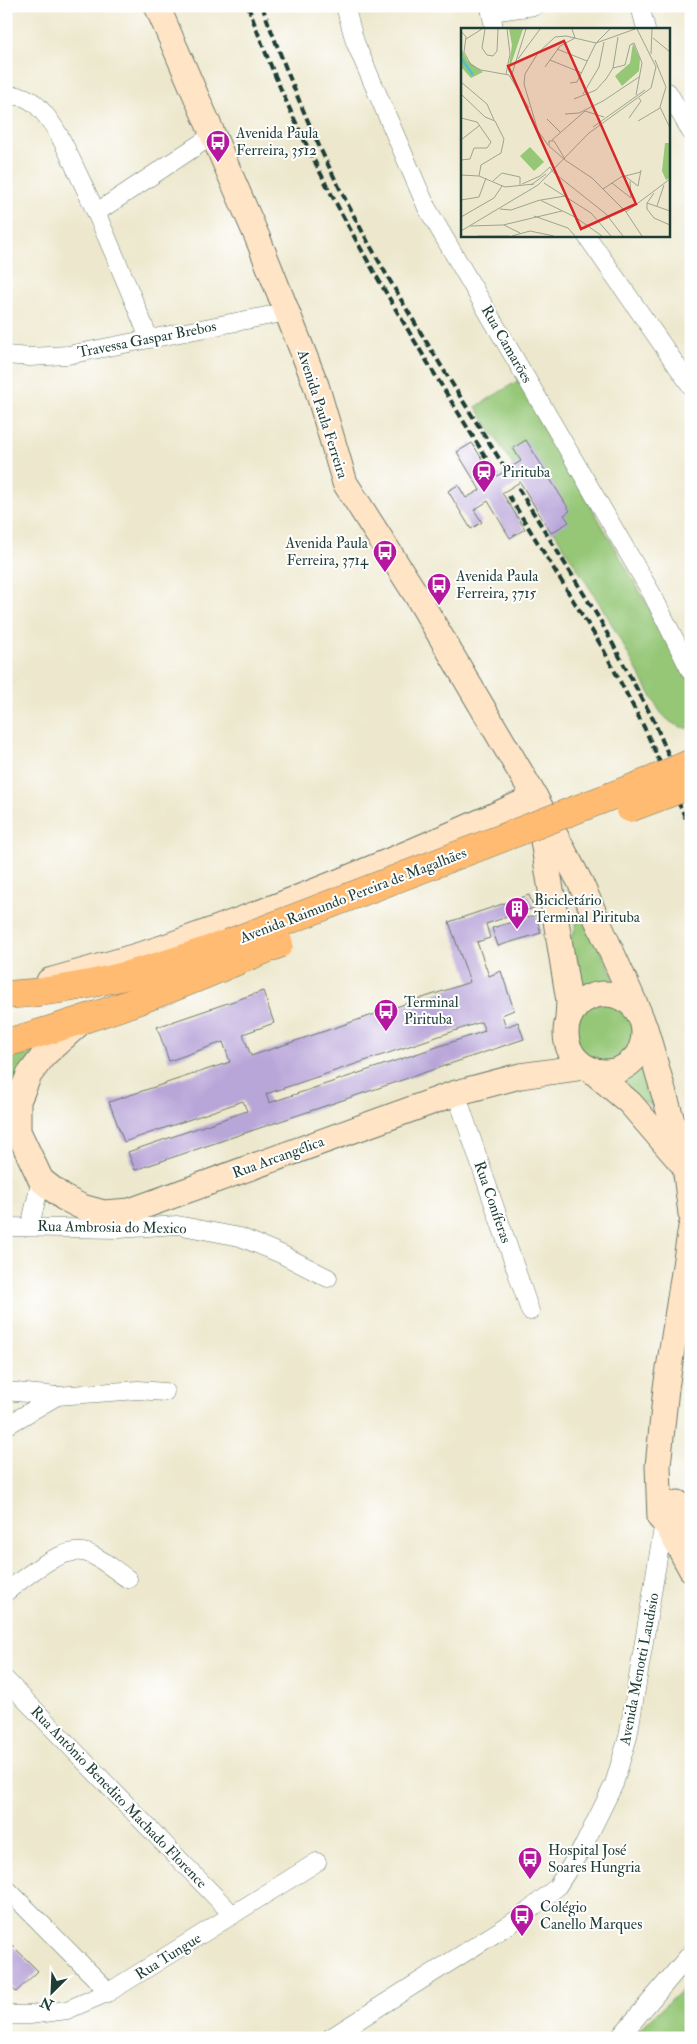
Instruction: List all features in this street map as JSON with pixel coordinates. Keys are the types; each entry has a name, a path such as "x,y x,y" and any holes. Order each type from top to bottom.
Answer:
{"main road":[{"name":"Avenida Paula Ferreira","path":"157,6 258,239 316,385 345,483 417,596 535,797 580,882 641,1018 685,1166 691,1214"},
{"name":"Avenida Raimundo Pereira de Magalhães","path":"6,1043 82,1021 188,982 230,954 691,763"},
{"path":"230,954 691,785"},
{"path":"6,994 160,948 256,914 467,828 535,797 565,974 569,1001 567,1027 574,1058 630,1104 685,1166"},
{"name":"Avenida Raimundo Pereira de Magalhães","path":"6,994 32,994 104,982 158,968 230,954"},
{"path":"567,1027 581,1001 601,993 623,998 632,1004 641,1018 642,1046 628,1065 606,1072 587,1068"},
{"path":"41,1180 18,1130 17,1116 22,1087 44,1055 82,1021"},
{"name":"Rua Arcangélica","path":"520,1076 543,1060 567,1027"},
{"name":"Rua Arcangélica","path":"41,1180 64,1198 82,1207 104,1213 130,1211 456,1093 520,1076 587,1068"},
{"path":"6,1124 23,1143"},
{"path":"691,1228 668,1379 661,1443 668,1459 670,1514 691,1569"},
{"path":"670,1514 691,1538"}],"street":[{"name":"Rua Camarões","path":"345,6 355,42 427,208 652,594 691,672"},
{"path":"492,16 535,6"},
{"path":"640,6 646,28"},
{"path":"670,95 691,132"},
{"path":"6,99 13,96 25,97 42,111 59,133 97,212 149,338"},
{"path":"97,212 213,136"},
{"path":"587,236 691,386"},
{"name":"Travessa Gaspar Brebos","path":"6,355 30,357 68,355 287,312"},
{"path":"660,341 691,364"},
{"name":"Rua Coníferas","path":"456,1093 530,1311"},
{"path":"30,1226 41,1180"},
{"path":"149,1204 177,1224"},
{"name":"Rua Ambrosia do Mexico","path":"6,1227 119,1229 177,1224 240,1237 281,1254 328,1278"},
{"path":"6,1391 57,1396 138,1390 165,1392"},
{"path":"6,1426 57,1396"},
{"name":"Avenida Menotti Laudisio","path":"330,2038 521,1917 557,1887 584,1845 614,1784 628,1737 670,1514"},
{"path":"6,1592 48,1560 73,1553 90,1554 128,1579"},
{"name":"Rua Antônio Benedito Machado Florence","path":"6,1680 233,1915"},
{"name":"Rua Tungue","path":"6,2015 30,2015 67,2010 109,1992 316,1862"},
{"path":"6,1888 109,1992"},
{"path":"619,2038 691,1953"}],"green space":[{"path":"519,380 691,681 691,729 673,723 659,710 606,614 476,407"},
{"path":"580,909 623,995 603,991 571,998 568,944 575,929"},
{"path":"603,1003 615,1005 625,1012 632,1022 634,1034 632,1046 625,1056 615,1063 603,1065 591,1063 581,1056 574,1046 572,1034 574,1022 581,1012 591,1005"},
{"path":"59,1032 6,1116 6,1048"},
{"path":"646,1044 655,1108 601,1076 630,1068 640,1058"},
{"path":"691,1981 691,2038 630,2038"}],"building":[{"path":"526,440 570,511 564,515 569,522 551,533 520,482 502,493 525,529 510,538 488,501 474,510 482,522 471,529 448,491 458,485 466,498 480,490 457,452 472,443 494,478 521,461 513,448"},
{"name":"Terminal Pirituba","path":"529,895 534,908 486,924 490,938 477,942 489,976 501,971 514,1010 502,1015 506,1027 518,1022 524,1039 135,1170 128,1152 247,1111 243,1101 124,1142 109,1102 230,1062 223,1042 169,1061 157,1027 263,991 274,1023 243,1034 251,1056 470,982 449,922","holes":["481,1022 485,1031 269,1103 266,1094"]},
{"name":"Bicicletário Terminal Pirituba","path":"536,915 541,933 498,946 492,928"},
{"path":"6,1939 38,1971 16,1992 6,1982"}],"railway":[{"path":"248,6 272,68 328,188 393,304 496,474"},
{"path":"262,6 305,114 341,191 408,312 505,468"},
{"path":"518,488 600,620 654,721 691,808"},
{"path":"509,496 602,647 644,727 691,830"}],"place":[{"name":"Avenida Paula Ferreira, 3512","path":"218,163"},
{"name":"Pirituba","path":"484,493"},
{"name":"Avenida Paula Ferreira, 3714","path":"385,573"},
{"name":"Avenida Paula Ferreira, 3715","path":"439,606"},
{"name":"Bicicletário Terminal Pirituba","path":"517,930"},
{"name":"Terminal Pirituba","path":"386,1032"},
{"name":"Hospital José Soares Hungria","path":"530,1880"},
{"name":"Colégio Canello Marques","path":"522,1937"}]}
